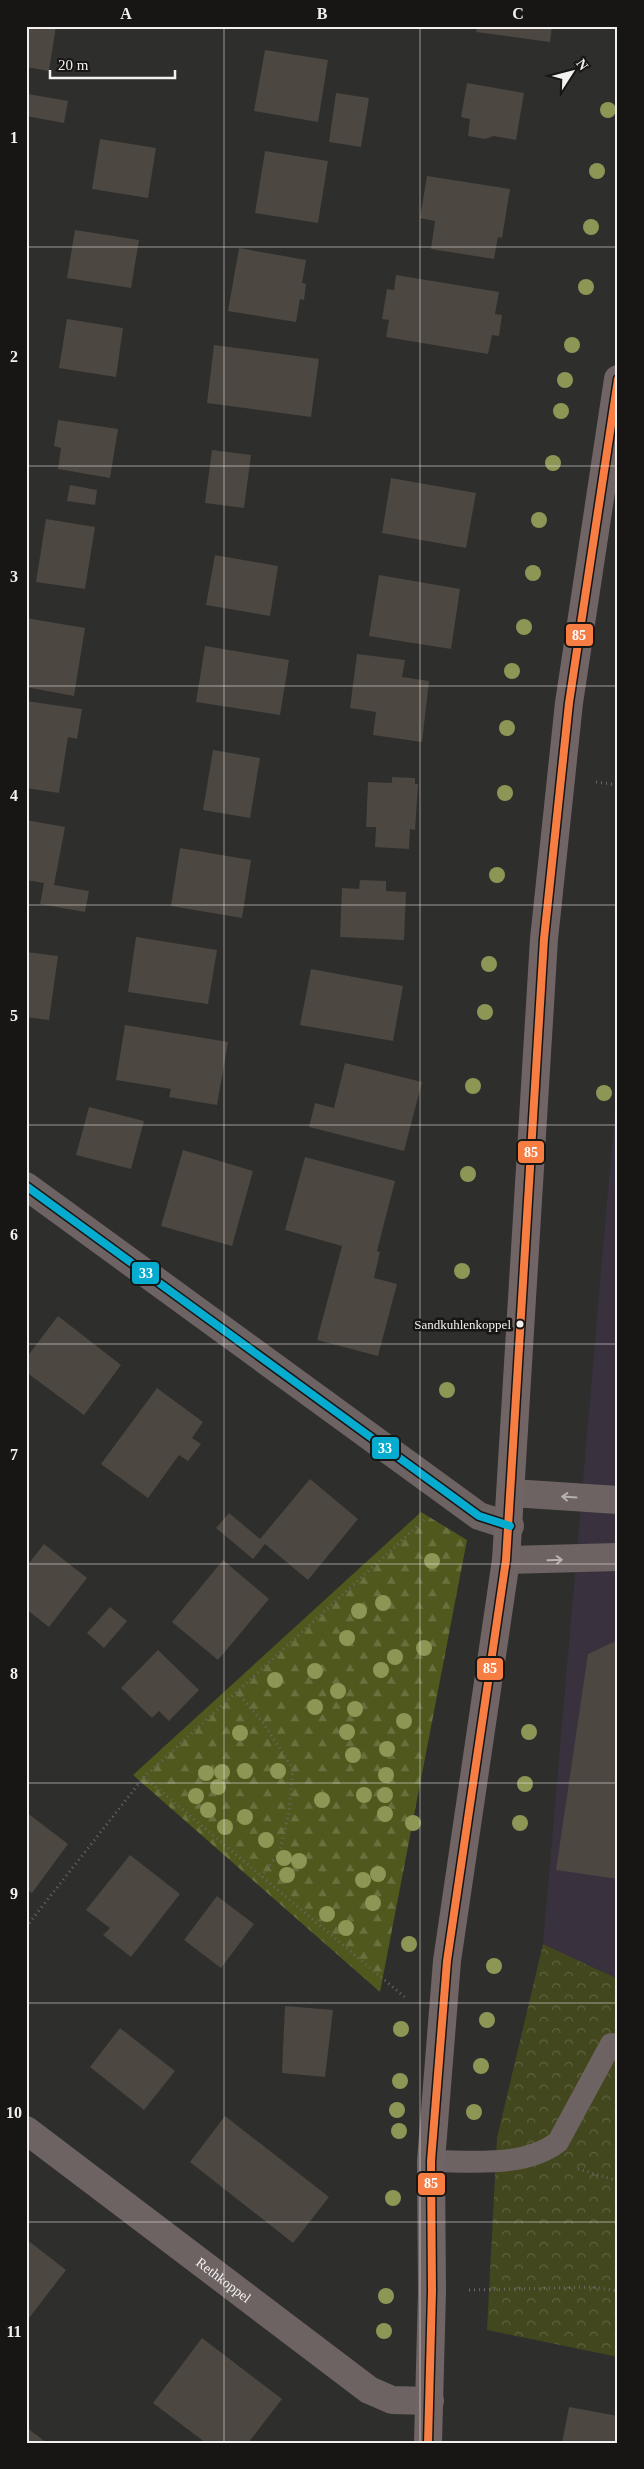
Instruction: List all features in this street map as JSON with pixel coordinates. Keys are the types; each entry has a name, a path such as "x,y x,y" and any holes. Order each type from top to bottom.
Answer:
{"main road":[{"path":"428,2443 432,2291 431,2161 447,1961 510,1526 545,930 569,703 618,380"}],"street":[{"path":"26,1186 450,1496 479,1516 510,1526"},
{"path":"512,1493 618,1500"},
{"path":"506,1560 618,1557"},
{"name":"Rethkoppel","path":"26,2130 369,2390 392,2400 430,2401"}],"lane":[{"path":"431,2161 515,2159 546,2151 558,2142 611,2044"}],"path":[{"path":"26,1927 144,1777 450,1496"},
{"path":"237,1692 264,1724 293,1770 289,1812 280,1851 261,1877"},
{"path":"144,1777 442,2028"},
{"path":"432,2291 593,2287 618,2291"}],"shaded area":[{"path":"618,1076 618,1979 543,1944"}],"green space":[{"path":"421,1512 467,1540 380,1992 133,1775"},
{"path":"543,1944 618,1979 618,2357 487,2330 497,2138"}],"building":[{"path":"26,26 56,26 49,71 26,67"},
{"path":"477,26 552,26 550,42 476,32"},
{"path":"265,50 328,60 318,122 254,111"},
{"path":"467,83 524,93 516,140 494,136 485,139 468,136 470,119 461,117"},
{"path":"336,93 369,98 361,147 329,142"},
{"path":"28,94 68,101 64,123 26,116"},
{"path":"100,139 156,148 148,198 92,189"},
{"path":"265,151 328,161 318,223 255,213"},
{"path":"427,176 510,189 502,238 498,237 494,259 431,249 435,221 420,218"},
{"path":"75,230 139,240 131,288 67,278"},
{"path":"239,248 306,260 302,283 306,284 304,300 300,299 296,322 228,311"},
{"path":"396,275 499,292 495,314 502,315 499,336 492,335 488,354 386,337 389,320 382,319 387,289 394,290"},
{"path":"67,319 123,328 116,377 59,368"},
{"path":"214,345 319,359 311,417 207,403"},
{"path":"58,420 118,429 110,478 58,469 61,448 54,446"},
{"path":"212,450 251,455 244,508 205,503"},
{"path":"391,478 476,493 466,548 382,533"},
{"path":"70,485 97,490 95,505 67,501"},
{"path":"46,519 95,527 85,589 36,582"},
{"path":"215,555 278,566 270,616 206,605"},
{"path":"379,575 460,589 451,649 369,636"},
{"path":"26,618 85,628 74,696 26,687"},
{"path":"205,646 289,660 280,715 196,702"},
{"path":"357,654 405,660 402,677 429,681 422,742 373,735 376,712 350,708"},
{"path":"26,701 82,709 77,739 68,737 59,793 26,788"},
{"path":"213,750 260,758 250,818 203,810"},
{"path":"392,777 415,778 415,784 418,784 415,830 410,829 409,849 375,847 376,827 366,827 368,782 392,783"},
{"path":"26,820 65,827 54,885 89,891 85,912 40,904 44,883 26,880"},
{"path":"180,848 251,860 242,918 171,906"},
{"path":"360,880 386,881 386,891 406,892 404,940 340,937 342,888 359,889"},
{"path":"136,937 217,950 208,1004 128,992"},
{"path":"26,952 58,956 49,1020 26,1017"},
{"path":"311,969 403,986 393,1041 300,1025"},
{"path":"125,1025 228,1042 217,1105 169,1097 171,1089 116,1080"},
{"path":"345,1063 422,1082 404,1151 309,1127 315,1103 334,1108"},
{"path":"89,1107 144,1121 131,1169 76,1155"},
{"path":"183,1150 253,1171 232,1246 161,1226"},
{"path":"305,1157 395,1181 377,1251 380,1252 374,1278 397,1284 378,1356 317,1340 342,1246 285,1230"},
{"path":"58,1316 121,1365 84,1415 26,1372 26,1358"},
{"path":"157,1388 203,1422 192,1438 201,1444 188,1461 179,1455 148,1498 101,1464"},
{"path":"310,1479 358,1519 308,1580 265,1544 253,1559 216,1528 229,1513 260,1539"},
{"path":"44,1544 87,1578 49,1627 26,1609 26,1567"},
{"path":"223,1560 269,1599 218,1660 172,1622"},
{"path":"110,1607 127,1621 104,1648 87,1633"},
{"path":"618,1640 618,1879 556,1870 588,1654"},
{"path":"158,1650 199,1690 169,1721 159,1711 152,1718 121,1688"},
{"path":"26,1812 68,1844 32,1893 26,1889"},
{"path":"130,1855 180,1894 131,1957 103,1935 110,1928 86,1910"},
{"path":"217,1896 254,1924 221,1968 184,1940"},
{"path":"285,2006 333,2010 325,2077 282,2073"},
{"path":"120,2028 175,2071 144,2110 90,2067"},
{"path":"225,2116 329,2197 293,2243 190,2162"},
{"path":"26,2239 66,2270 26,2322"},
{"path":"202,2338 282,2399 248,2443 206,2443 153,2403"},
{"path":"569,2407 618,2416 618,2443 562,2443"},
{"path":"26,2427 47,2443 26,2443"}],"transit line":[{"name":"85","path":"428,2443 432,2291 431,2161 447,1961 506,1560 544,939 569,703 618,379"},
{"name":"33","path":"26,1186 479,1516 510,1526"}],"place":[{"name":"Sandkuhlenkoppel","path":"520,1324"}]}
